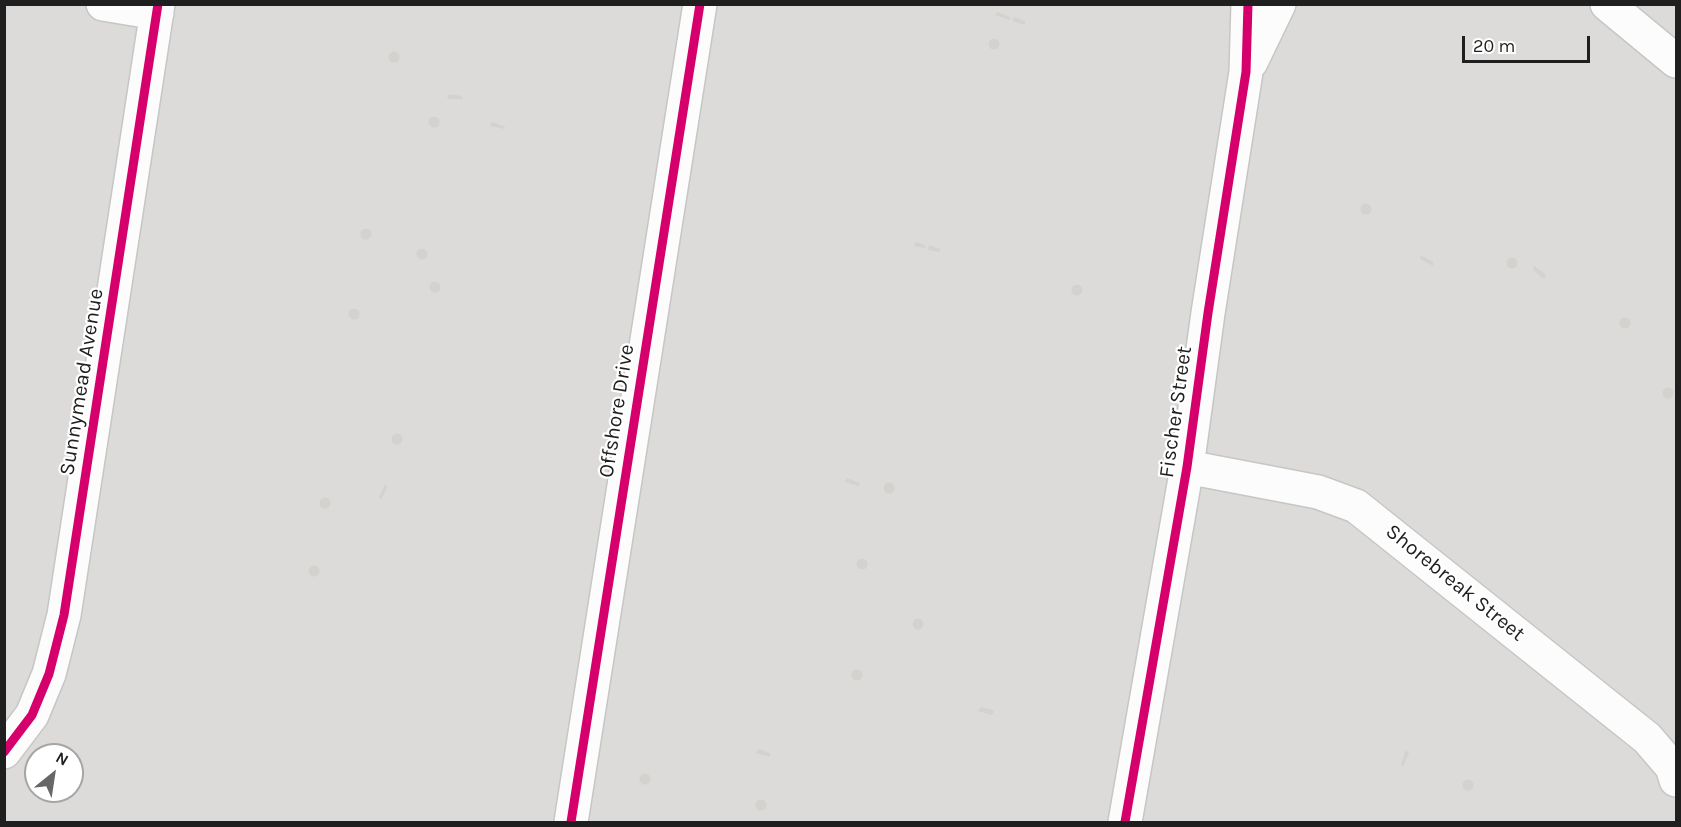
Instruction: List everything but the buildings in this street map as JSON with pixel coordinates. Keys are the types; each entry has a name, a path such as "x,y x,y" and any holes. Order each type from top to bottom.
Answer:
{"street":[{"path":"103,4 157,9"},
{"name":"Offshore Drive","path":"571,822 700,4"},
{"name":"Fischer Street","path":"1125,822 1187,467 1208,313 1246,72 1248,4"},
{"name":"Fischer Street","path":"1246,72 1279,4"},
{"path":"1607,4 1677,61"},
{"name":"Sunnymead Avenue","path":"4,752 32,715 49,674 64,615 157,9"},
{"name":"Shorebreak Street","path":"1187,467 1318,492 1356,506 1647,738 1672,767 1677,780"}],"shaded area":[{"path":"5,5 1676,5 1676,822 5,822"}],"cycle path":[{"path":"4,752 32,715 49,674 64,615 158,4"},
{"path":"571,822 700,4"},
{"path":"1125,822 1187,467 1208,313 1246,72 1248,4"}]}
